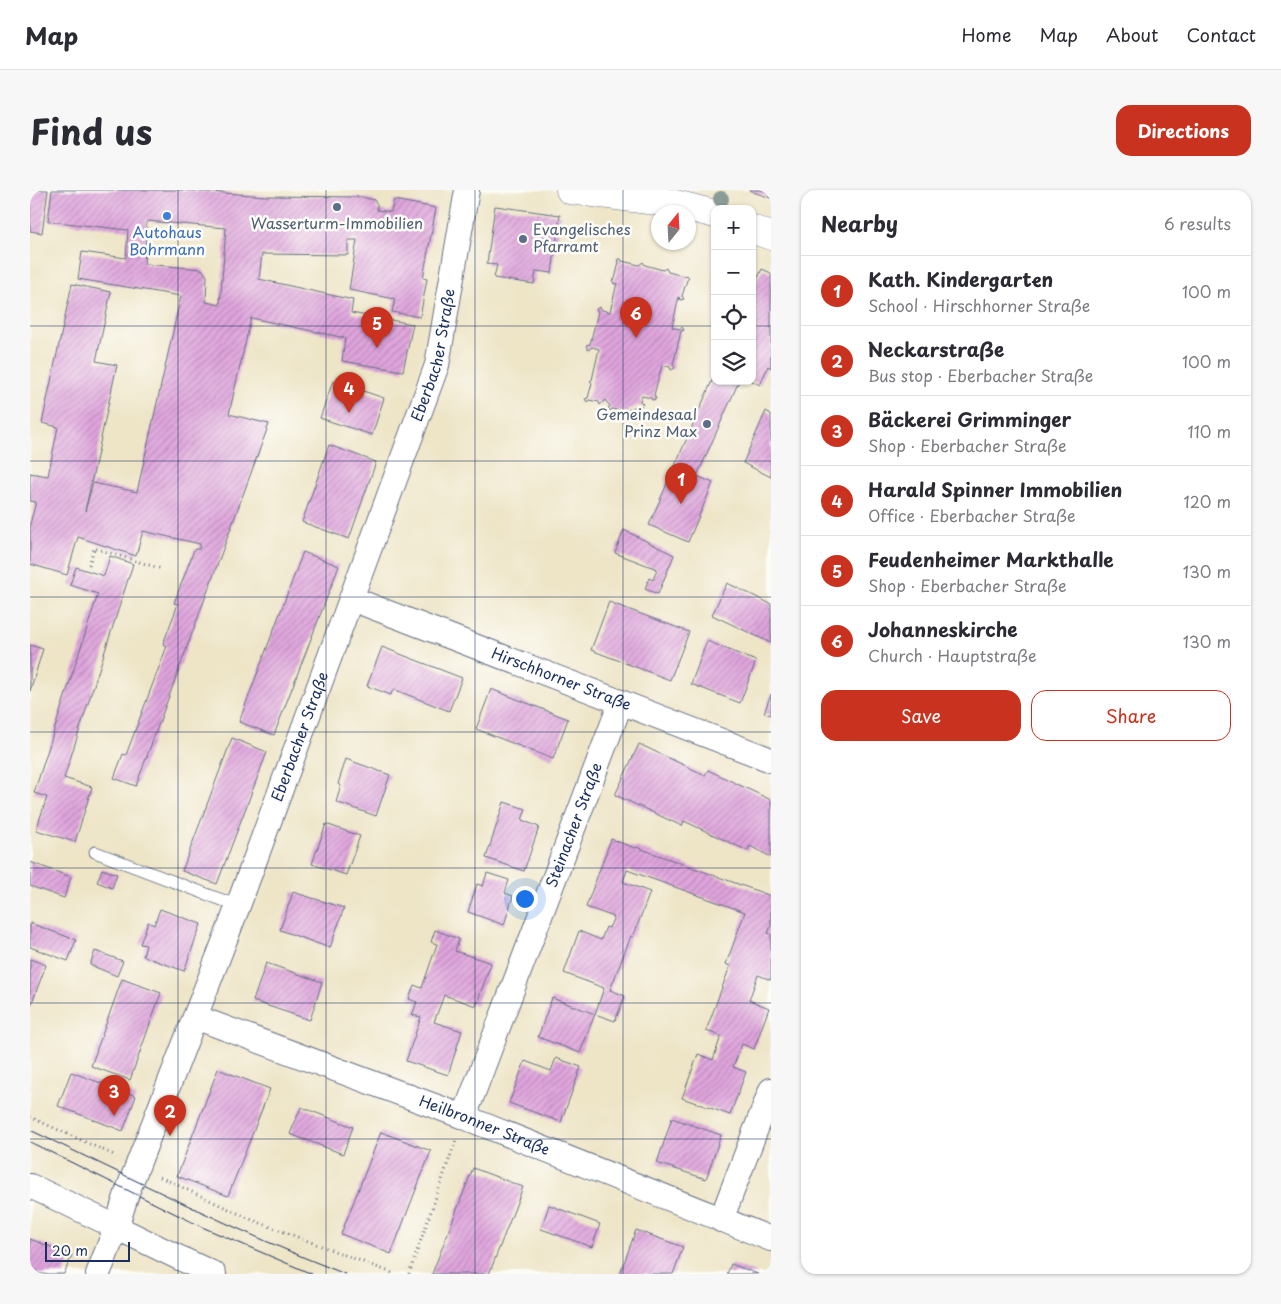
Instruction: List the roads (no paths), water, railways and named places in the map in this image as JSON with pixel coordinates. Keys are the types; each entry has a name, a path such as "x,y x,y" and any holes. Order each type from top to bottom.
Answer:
{"street":[{"name":"Eberbacher Straße","path":"98,1274 128,1190 238,906 437,366 467,190"},
{"path":"583,191 672,203 711,213"},
{"path":"756,230 771,236"},
{"name":"Hirschhorner Straße","path":"352,599 771,760"},
{"name":"Steinacher Straße","path":"464,1117 621,702"},
{"name":"Heilbronner Straße","path":"195,1017 464,1117 771,1239"},
{"path":"721,1220 771,1090"},
{"path":"30,1186 214,1274"}],"lane":[{"path":"95,852 238,906"}],"tram line":[{"path":"30,1130 225,1223 345,1274"},
{"path":"30,1142 202,1227 312,1274"}],"place":[{"name":"Wasserturm-Immobilien","path":"337,207"},
{"name":"Autohaus Bohrmann","path":"167,216"},
{"name":"Evangelisches Pfarramt","path":"523,239"},
{"name":"Johanneskirche","path":"636,338"},
{"name":"Feudenheimer Markthalle","path":"377,348"},
{"name":"Harald Spinner Immobilien","path":"349,413"},
{"name":"Gemeindesaal Prinz Max","path":"707,424"},
{"name":"Kath. Kindergarten","path":"681,504"},
{"name":"Bäckerei Grimminger","path":"114,1116"},
{"name":"Neckarstraße","path":"170,1136"}]}
